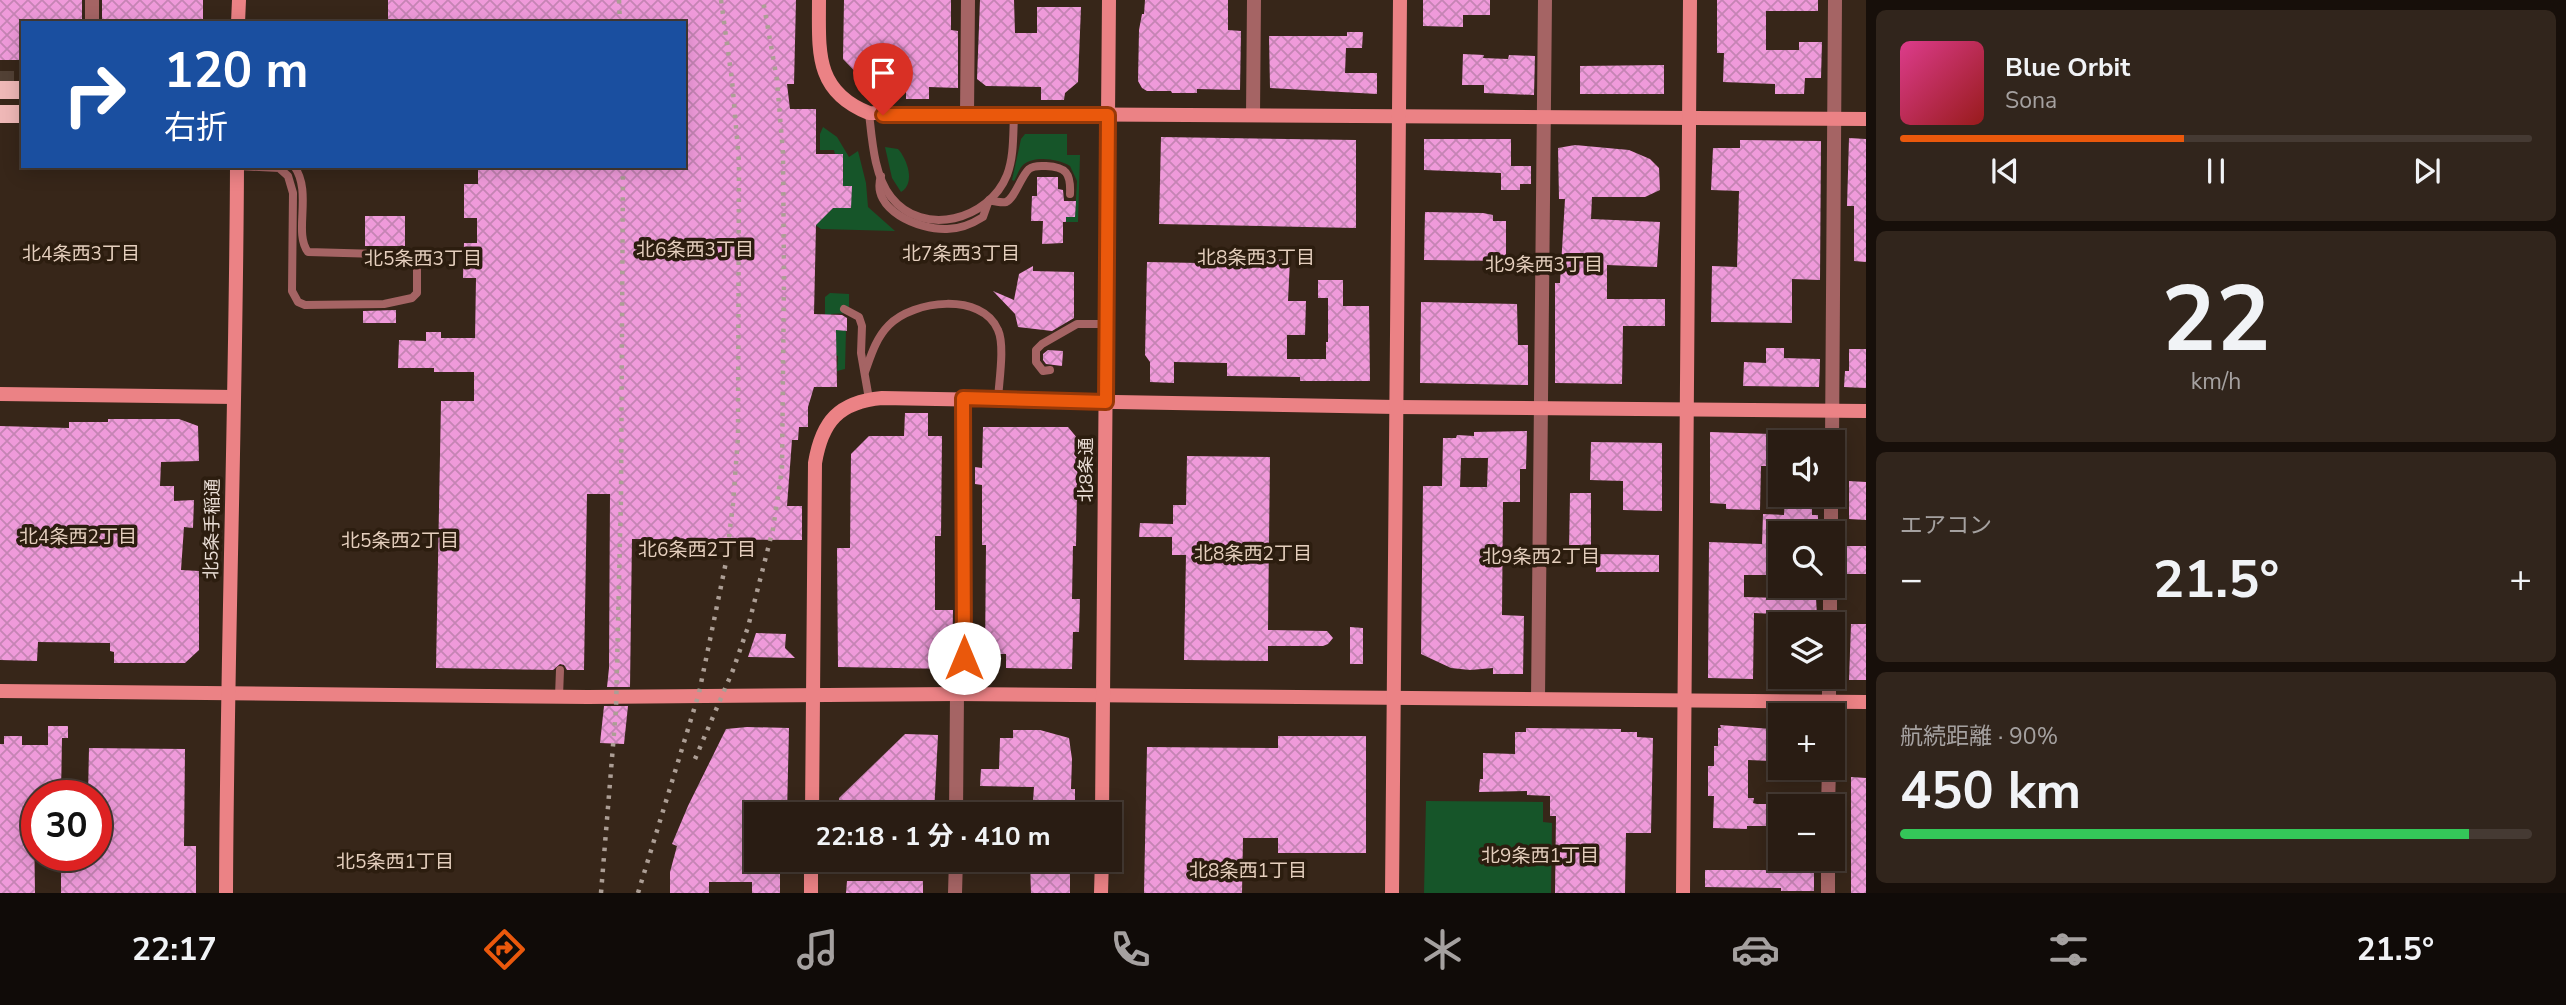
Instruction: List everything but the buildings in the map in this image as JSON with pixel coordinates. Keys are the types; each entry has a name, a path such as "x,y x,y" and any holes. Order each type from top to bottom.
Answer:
{"main road":[{"path":"0,90 21,90"},
{"path":"0,114 21,114"}],"street":[{"path":"92,0 92,21"},
{"path":"238,21 239,0"},
{"path":"819,0 821,64 828,82 850,106 869,113 1014,116 1398,115 1866,119"},
{"path":"968,0 968,115"},
{"name":"北8条通","path":"1102,802 1109,0"},
{"path":"1253,115 1254,0"},
{"path":"1392,893 1399,0"},
{"path":"1538,699 1545,0"},
{"path":"1682,893 1690,0"},
{"path":"1832,430 1835,0"},
{"name":"北5条手稲通","path":"226,893 237,168"},
{"path":"0,394 234,397"},
{"path":"812,802 815,463 822,433 838,413 848,406 869,399 963,398 1396,407 1866,411"},
{"path":"956,802 963,398"},
{"path":"0,691 559,696 1103,695 1684,700 1768,705"},
{"path":"1845,705 1866,702"},
{"path":"1828,871 1828,893"},
{"path":"811,872 811,893"},
{"path":"955,893 956,872"},
{"path":"1101,893 1102,872"}],"lane":[{"path":"869,113 881,176 890,195 919,216 935,220 959,218 975,211 989,200 1007,175 1014,116"},
{"path":"989,200 1009,200 1030,168 1039,166 1065,169 1070,177 1070,194"},
{"path":"279,168 291,183 292,291 298,302 305,305 384,304 412,299 417,293 418,260 415,255 308,252 303,242 303,188 295,168"},
{"path":"865,372 873,349 890,323 904,314 925,306 956,304 972,307 984,314 998,330 998,399"},
{"path":"844,309 859,317 862,326 861,353 869,399"},
{"path":"1050,370 1043,371 1036,362 1036,349 1042,344 1077,324 1106,324"},
{"path":"559,696 560,670"}],"green space":[{"path":"823,127 837,137 849,157 858,151 866,183 868,207 895,231 821,229 814,224 816,203 827,214 838,201 843,180 843,155 835,154 834,150 820,150"},
{"path":"1025,134 1067,134 1067,155 1080,155 1078,222 1066,222 1066,217 1075,216 1077,181 1070,166 1060,161 1033,160 1023,165 1014,181 1012,180 1021,139"},
{"path":"885,147 898,149 907,165 908,183 901,192 892,178"},
{"path":"830,293 849,294 849,313 831,314 832,329 846,330 845,369 837,371 838,356 835,355 825,333 825,297"},
{"path":"1426,801 1543,802 1543,822 1552,823 1551,893 1424,893"}],"tunnel":[{"path":"0,78 21,78"}],"railway":[{"path":"619,0 620,21"},
{"path":"638,893 699,693 726,562 733,504 738,437 739,162 721,0"},
{"path":"695,759 733,670 748,627 773,529 782,469 783,153 777,80 763,0"},
{"path":"601,893 616,709 621,497 623,168"}],"district":[{"name":"北6条西3丁目","path":"695,249"},
{"name":"北4条西3丁目","path":"81,253"},
{"name":"北7条西3丁目","path":"961,253"},
{"name":"北8条西3丁目","path":"1256,257"},
{"name":"北5条西3丁目","path":"423,258"},
{"name":"北9条西3丁目","path":"1544,264"},
{"name":"北4条西2丁目","path":"78,536"},
{"name":"北5条西2丁目","path":"400,540"},
{"name":"北6条西2丁目","path":"697,549"},
{"name":"北8条西2丁目","path":"1253,553"},
{"name":"北9条西2丁目","path":"1541,556"},
{"name":"北9条西1丁目","path":"1540,855"},
{"name":"北5条西1丁目","path":"395,861"},
{"name":"北8条西1丁目","path":"1248,870"}],"route":[{"path":"883,115 1108,115 1106,402 963,398 964,658"}]}
